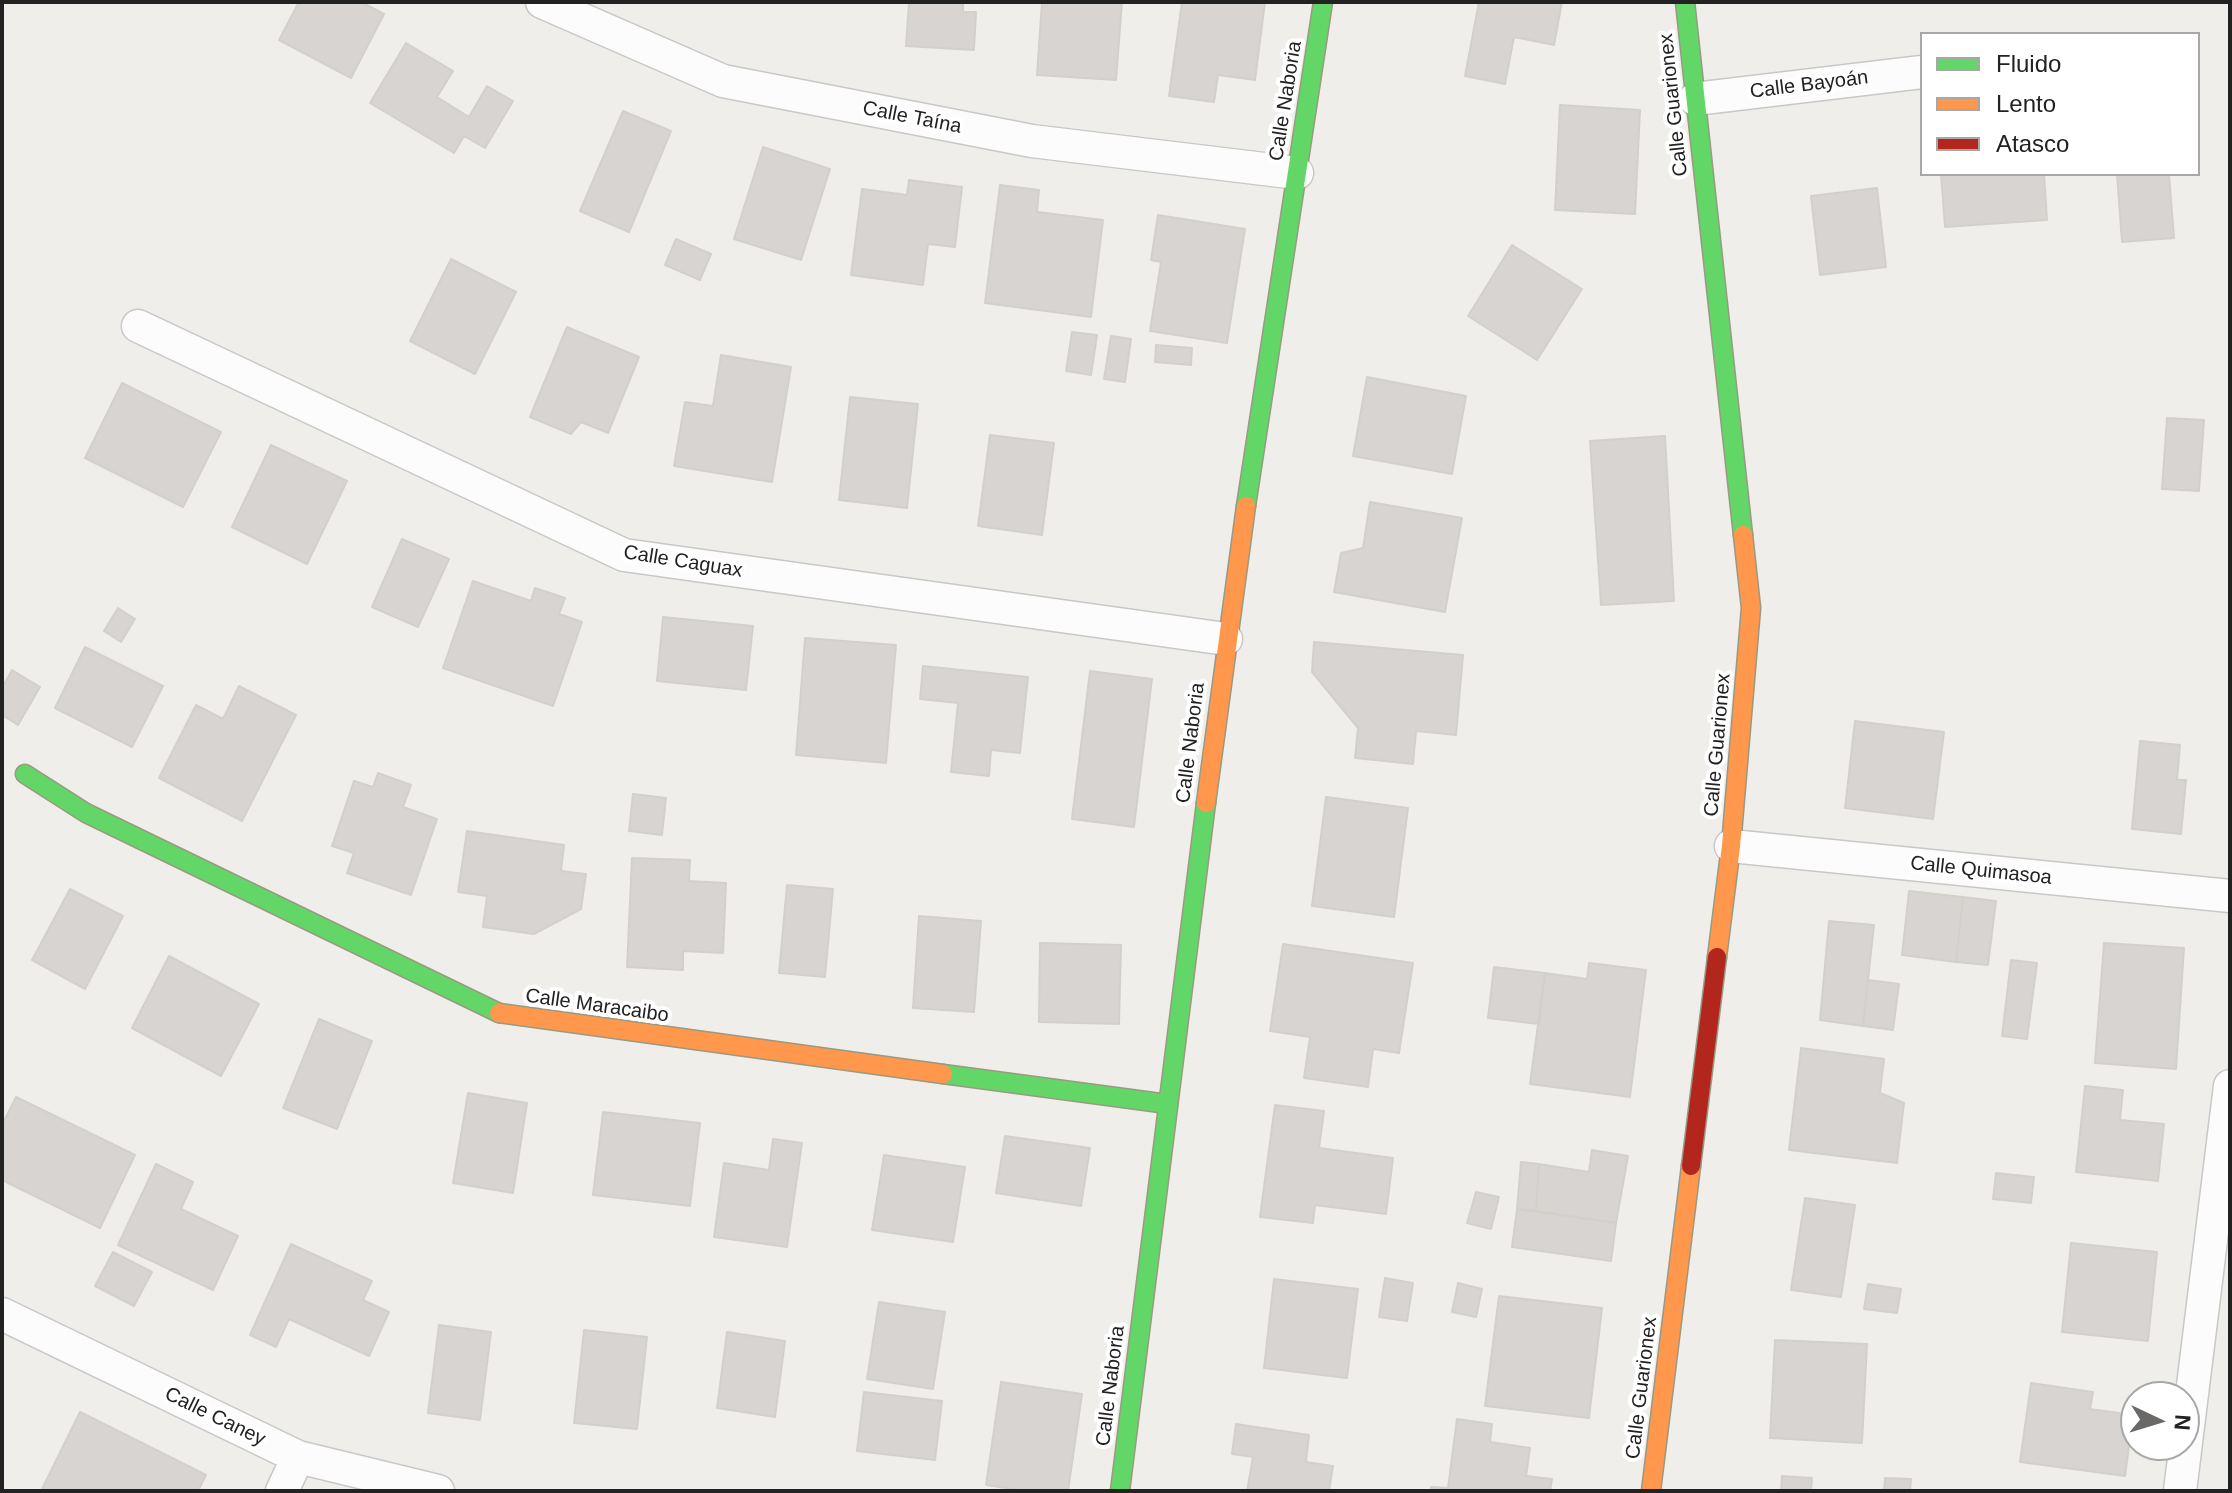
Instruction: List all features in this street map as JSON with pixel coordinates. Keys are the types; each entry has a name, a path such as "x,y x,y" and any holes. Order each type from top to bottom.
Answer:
{"street":[{"name":"Calle Taína","path":"542,2 723,81 1032,141 1297,173"},
{"name":"Calle Naboria","path":"1120,1491 1226,639 1323,2"},
{"name":"Calle Guarionex","path":"1651,1491 1731,846 1751,608 1685,2"},
{"name":"Calle Bayoán","path":"1695,99 1920,72"},
{"name":"Calle Caguax","path":"138,326 624,555 1226,639"},
{"name":"Calle Maracaibo","path":"25,774 86,813 505,1016 1168,1104"},
{"name":"Calle Quimasoa","path":"1731,846 2230,896"},
{"path":"2180,1491 2230,1086"},
{"name":"Calle Caney","path":"2,1314 298,1457 438,1491"},
{"path":"282,1491 298,1457"}],"building":[{"path":"299,2 361,2 384,14 351,78 279,40"},
{"path":"909,2 963,2 963,12 976,12 974,50 906,46"},
{"path":"1042,2 1122,2 1116,80 1037,75"},
{"path":"1182,2 1265,2 1255,80 1218,75 1214,102 1169,96"},
{"path":"1479,2 1562,2 1554,45 1514,37 1505,84 1465,76"},
{"path":"406,43 453,71 437,97 469,117 487,86 513,101 485,148 464,136 454,153 370,103"},
{"path":"1560,105 1640,110 1635,214 1555,210"},
{"path":"623,111 671,131 629,232 580,211"},
{"path":"763,147 830,169 801,260 734,239"},
{"path":"1941,176 2044,176 2047,220 1945,227"},
{"path":"2117,176 2169,176 2174,238 2122,242"},
{"path":"909,180 962,187 955,247 928,244 923,285 851,275 862,189 907,195"},
{"path":"1000,185 1039,190 1037,212 1103,220 1091,317 985,303"},
{"path":"1877,188 1886,267 1820,275 1811,196"},
{"path":"1158,215 1245,229 1227,343 1150,331 1161,262 1151,260"},
{"path":"676,239 711,254 700,280 665,265"},
{"path":"1512,245 1582,289 1537,360 1468,316"},
{"path":"451,259 516,292 475,374 410,341"},
{"path":"567,327 639,357 608,433 581,422 571,434 530,417"},
{"path":"1072,332 1097,335 1091,375 1066,371"},
{"path":"1111,336 1131,339 1125,382 1104,379"},
{"path":"1156,345 1192,348 1191,365 1155,362"},
{"path":"721,355 791,367 772,482 674,466 685,402 713,406"},
{"path":"1367,377 1466,396 1452,474 1353,456"},
{"path":"122,383 221,432 183,507 85,458"},
{"path":"850,397 918,404 907,508 839,500"},
{"path":"2167,418 2204,420 2199,491 2162,489"},
{"path":"990,435 1054,443 1042,535 978,526"},
{"path":"1665,436 1674,601 1601,605 1590,441"},
{"path":"271,445 347,481 307,564 232,527"},
{"path":"1370,502 1462,518 1445,612 1334,592 1341,553 1363,548"},
{"path":"402,539 449,559 418,627 372,607"},
{"path":"473,581 531,601 535,588 565,598 559,614 582,622 553,706 443,668"},
{"path":"118,608 135,619 121,642 104,631"},
{"path":"663,617 753,626 746,690 657,681"},
{"path":"805,638 896,645 886,763 796,755"},
{"path":"1314,642 1463,655 1456,735 1416,731 1413,764 1355,758 1358,728 1312,672"},
{"path":"85,647 163,686 132,747 55,708"},
{"path":"923,666 1028,677 1020,753 991,750 989,776 951,772 958,703 920,699"},
{"path":"12,670 40,687 18,725 2,715 2,688"},
{"path":"1090,671 1152,679 1134,827 1072,819"},
{"path":"239,686 296,715 242,821 159,778 196,705 223,719"},
{"path":"1855,721 1944,732 1933,819 1845,808"},
{"path":"2140,741 2180,745 2177,780 2186,780 2181,834 2132,829"},
{"path":"378,773 411,785 403,807 437,819 411,895 347,873 354,853 332,846 354,781 373,787"},
{"path":"633,794 666,798 662,835 629,831"},
{"path":"1326,797 1408,808 1394,917 1312,906"},
{"path":"467,831 564,845 561,871 586,874 581,909 534,934 483,927 487,896 458,892"},
{"path":"632,858 690,860 689,881 726,883 723,953 683,951 683,970 627,967"},
{"path":"787,885 833,889 825,977 779,973"},
{"path":"70,889 123,916 85,989 32,960"},
{"path":"1909,891 1963,897 1956,962 1902,955"},
{"path":"1963,897 1996,901 1988,965 1956,962"},
{"path":"919,916 981,921 974,1012 913,1008"},
{"path":"1829,921 1874,925 1863,1026 1820,1020"},
{"path":"1040,943 1121,945 1119,1024 1039,1022"},
{"path":"2104,943 2184,948 2176,1069 2095,1063"},
{"path":"1283,944 1413,963 1399,1053 1373,1049 1368,1087 1304,1078 1310,1037 1270,1031"},
{"path":"169,956 259,1004 221,1076 132,1028"},
{"path":"2011,960 2037,963 2027,1039 2002,1036"},
{"path":"1589,963 1646,970 1630,1097 1530,1084 1545,973 1587,979"},
{"path":"1494,967 1545,973 1539,1024 1488,1018"},
{"path":"1868,980 1899,984 1893,1030 1863,1026"},
{"path":"319,1019 372,1041 337,1129 283,1108"},
{"path":"1801,1048 1884,1059 1880,1093 1904,1103 1897,1163 1789,1150"},
{"path":"2085,1086 2123,1090 2120,1120 2164,1124 2158,1181 2076,1172"},
{"path":"468,1093 527,1103 513,1193 453,1183"},
{"path":"16,1097 135,1155 100,1228 2,1180 2,1125"},
{"path":"1275,1105 1324,1111 1319,1148 1393,1158 1386,1214 1315,1205 1313,1223 1260,1217"},
{"path":"603,1112 700,1123 690,1206 593,1195"},
{"path":"1005,1136 1090,1148 1081,1206 996,1193"},
{"path":"773,1139 802,1143 787,1247 714,1237 724,1163 769,1170"},
{"path":"1592,1150 1628,1156 1616,1223 1536,1211 1539,1164 1589,1172"},
{"path":"884,1155 965,1167 953,1242 872,1230"},
{"path":"1521,1162 1539,1164 1536,1211 1517,1209"},
{"path":"156,1164 193,1182 181,1209 238,1236 213,1290 118,1245"},
{"path":"1996,1173 2034,1177 2031,1203 1993,1199"},
{"path":"1476,1192 1499,1197 1491,1229 1467,1223"},
{"path":"1805,1198 1855,1205 1841,1297 1791,1290"},
{"path":"1517,1209 1616,1223 1611,1261 1512,1247"},
{"path":"2071,1243 2157,1252 2148,1341 2062,1332"},
{"path":"291,1244 372,1281 363,1300 389,1312 369,1356 289,1319 276,1347 250,1335"},
{"path":"113,1252 152,1272 134,1306 95,1286"},
{"path":"1385,1278 1413,1283 1407,1321 1379,1317"},
{"path":"1274,1279 1358,1289 1347,1378 1264,1368"},
{"path":"1458,1283 1482,1289 1476,1317 1452,1312"},
{"path":"1868,1284 1901,1289 1897,1313 1864,1309"},
{"path":"1499,1296 1602,1308 1589,1418 1485,1406"},
{"path":"879,1302 945,1312 933,1389 867,1379"},
{"path":"439,1325 491,1332 480,1420 428,1413"},
{"path":"584,1330 647,1337 637,1429 574,1423"},
{"path":"727,1332 785,1341 775,1417 717,1408"},
{"path":"1775,1340 1867,1344 1862,1443 1770,1438"},
{"path":"1001,1382 1082,1394 1068,1491 1026,1491 986,1485"},
{"path":"2031,1383 2093,1392 2090,1409 2120,1413 2120,1461 2127,1461 2125,1476 2020,1462"},
{"path":"864,1392 942,1401 935,1460 857,1451"},
{"path":"80,1412 206,1475 198,1491 41,1491"},
{"path":"1457,1419 1492,1424 1490,1442 1530,1448 1526,1476 1552,1479 1550,1491 1431,1491 1431,1487 1448,1488"},
{"path":"1236,1424 1309,1435 1306,1462 1333,1466 1329,1491 1247,1491 1253,1457 1232,1454"},
{"path":"1782,1476 1812,1478 1811,1491 1781,1491"},
{"path":"1885,1478 1911,1479 1910,1491 1884,1491"}],"traffic: fast":[{"path":"1246,506 1323,2"},
{"path":"1685,2 1743,535"},
{"path":"25,774 86,813 499,1013"},
{"path":"1120,1491 1206,803"},
{"path":"943,1074 1168,1104"}],"traffic: slow":[{"path":"1206,803 1246,506"},
{"path":"1717,957 1731,846 1751,608 1743,535"},
{"path":"499,1013 943,1074"},
{"path":"1651,1491 1691,1166"}],"traffic: jam":[{"path":"1691,1166 1717,957"}]}
